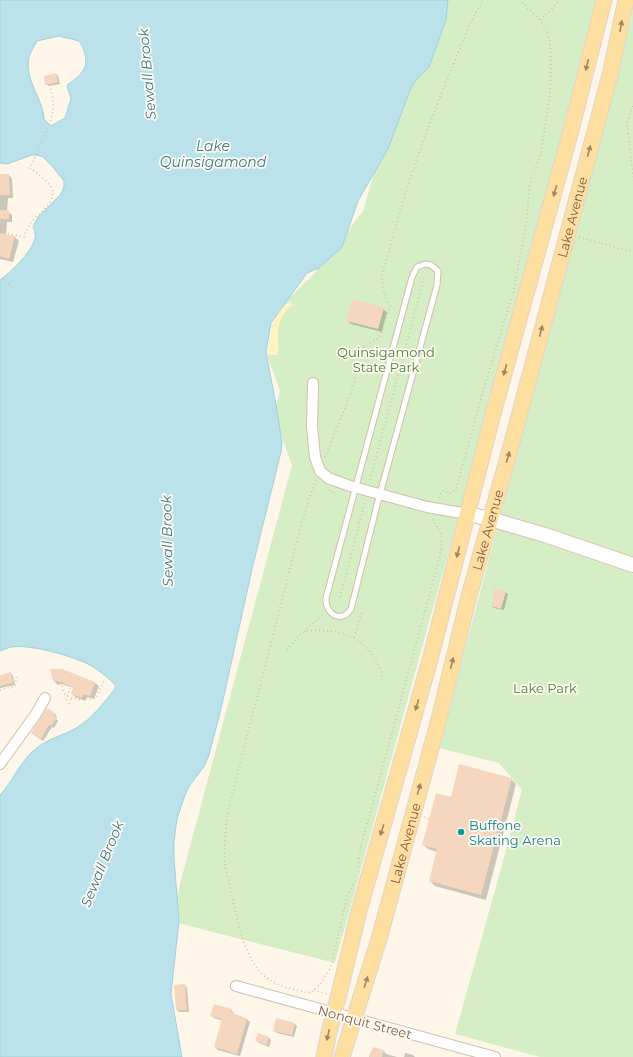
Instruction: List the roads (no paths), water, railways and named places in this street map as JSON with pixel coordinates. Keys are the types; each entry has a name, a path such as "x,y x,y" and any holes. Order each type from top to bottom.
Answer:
{"main road":[{"name":"Lake Avenue","path":"324,1057 359,911 431,656 604,0"},
{"name":"Lake Avenue","path":"342,1057 379,938 438,723 490,519 511,446 610,75 626,0"},
{"path":"468,514 544,535 633,565"}],"street":[{"path":"313,383 311,415 312,439 315,457 320,471 334,481 356,488 436,509 468,514"},
{"path":"0,764 36,714 45,698"},
{"name":"Nonquit Street","path":"236,986 495,1057"}],"lane":[{"path":"426,264 431,265 438,271 437,285 380,494 351,609 341,616 336,616 327,609 326,598 356,488 412,277 417,267 426,264"}],"water":[{"name":"Lake Quinsigamond","path":"0,0 448,0 446,20 429,67 416,80 410,90 388,149 358,201 342,247 319,268 307,273 271,323 266,352 282,443 281,452 209,755 205,765 190,785 185,795 177,819 174,841 179,921 171,994 182,1057 0,1057 0,795 32,752 43,744 87,720 115,689 115,685 102,673 91,666 61,654 30,647 10,647 0,651 0,280 15,267 30,249 35,238 33,226 39,216 61,194 64,187 64,181 43,157 37,155 32,155 7,164 0,163","holes":["59,36 79,41 83,48 86,60 84,68 79,76 67,85 71,99 65,118 51,126 44,119 41,104 31,81 28,65 30,55 37,41"]}],"place":[{"name":"Buffone Skating Arena","path":"461,832"}],"water label":[{"name":"Sewall Brook","path":"147,74"},
{"name":"Sewall Brook","path":"167,541"},
{"name":"Sewall Brook","path":"102,864"}],"park label":[{"name":"Quinsigamond State Park","path":"386,360"},
{"name":"Lake Park","path":"545,688"}]}
